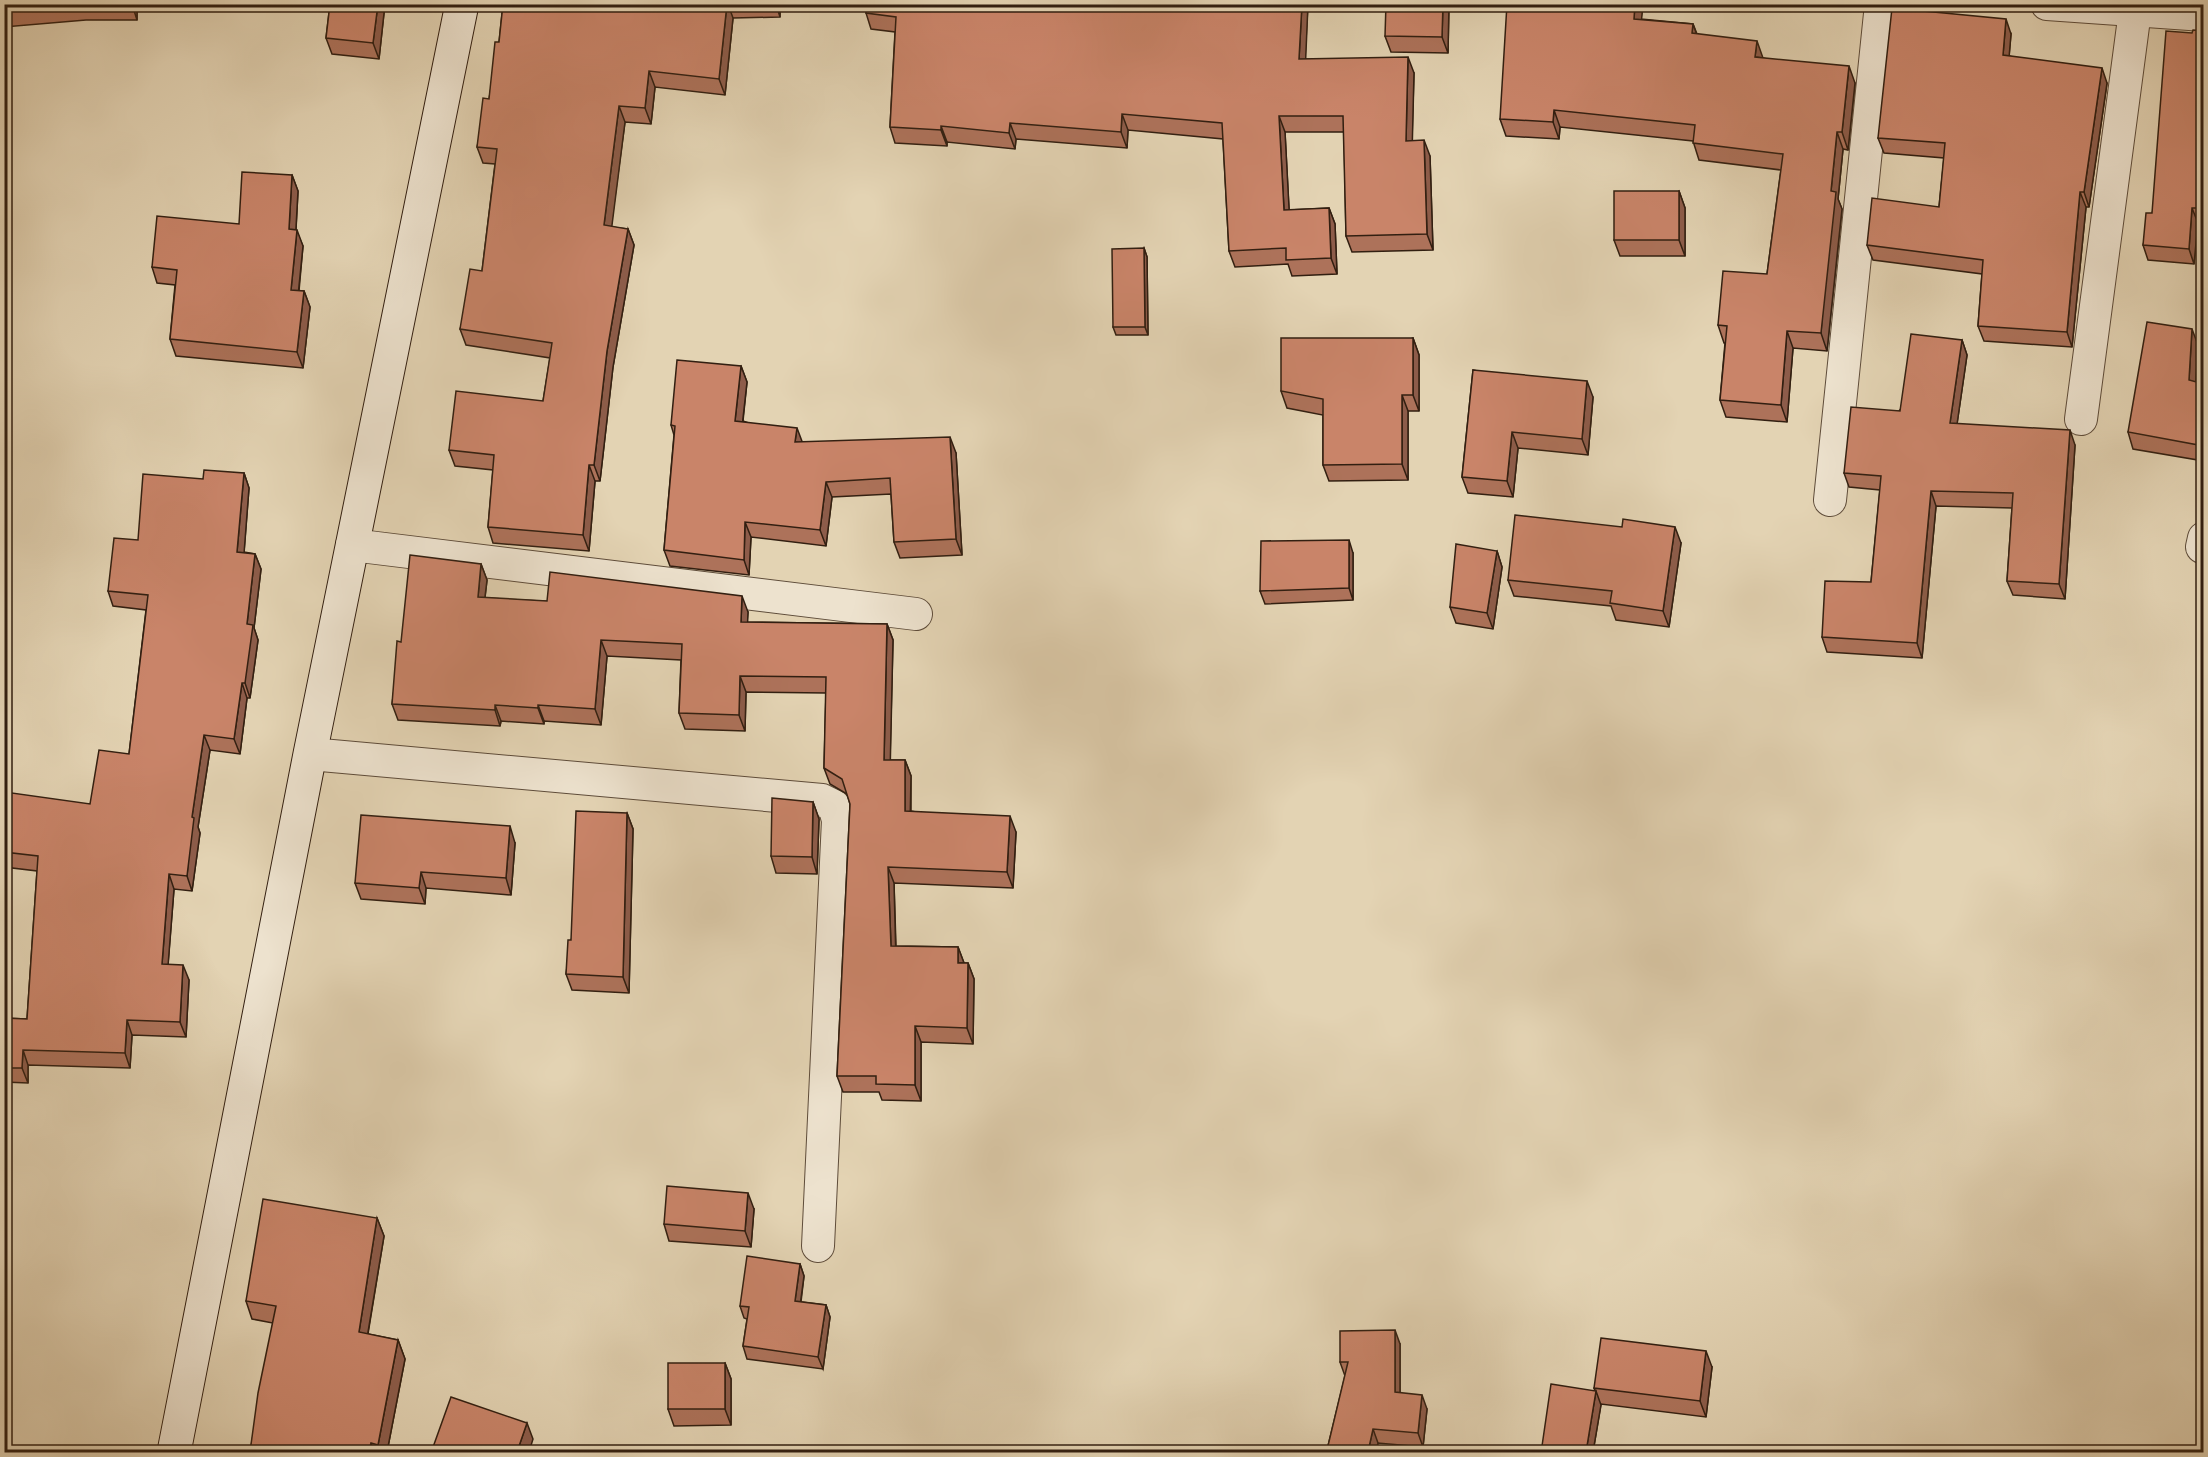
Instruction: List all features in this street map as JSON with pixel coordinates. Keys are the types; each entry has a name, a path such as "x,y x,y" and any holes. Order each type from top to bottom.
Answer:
{"main road":[{"path":"174,1452 310,754 462,4"}],"street":[{"path":"1830,500 1881,4"},
{"path":"2047,4 2204,15"},
{"path":"2081,419 2135,11"},
{"path":"352,545 916,614"},
{"path":"310,754 822,800 834,806 838,820 818,1246"}],"building":[{"path":"4,4 80,4 4,11"},
{"path":"330,4 378,4 373,43 326,38"},
{"path":"503,4 727,4 719,79 649,71 645,108 619,106 604,225 628,229 607,351 594,465 589,465 583,535 488,527 494,455 449,450 456,391 543,401 552,343 460,329 470,269 482,271 497,149 477,147 483,98 489,99 495,42 499,42"},
{"path":"867,4 1302,4 1299,59 1408,57 1406,141 1424,140 1427,234 1346,236 1343,116 1279,116 1284,210 1329,208 1331,258 1286,260 1286,248 1229,251 1222,123 1122,114 1121,132 1010,123 1009,133 941,126 941,130 890,127 896,17 866,13"},
{"path":"1386,4 1443,4 1442,37 1385,36"},
{"path":"1507,4 1574,8 1574,4 1635,4 1634,19 1693,24 1692,33 1757,41 1755,57 1849,66 1842,132 1837,132 1831,191 1836,192 1821,333 1787,331 1781,405 1720,400 1727,326 1718,325 1723,271 1767,274 1783,154 1693,143 1695,125 1554,110 1553,122 1500,119"},
{"path":"1892,8 2006,19 2003,55 2102,68 2084,192 2080,192 2067,332 1978,326 1983,260 1867,245 1872,198 1939,207 1945,143 1878,138"},
{"path":"2193,30 2204,31 2204,170 2201,208 2192,208 2189,249 2143,245 2146,213 2152,213 2166,31 2192,33"},
{"path":"242,172 292,175 289,229 297,230 291,290 304,291 297,352 170,339 177,270 152,267 157,216 239,224"},
{"path":"1614,191 1679,191 1679,240 1614,240"},
{"path":"1144,248 1145,327 1113,327 1112,249"},
{"path":"2147,322 2192,329 2189,380 2204,384 2204,446 2128,432"},
{"path":"1911,334 1962,340 1950,423 2070,430 2059,584 2007,581 2013,493 1931,491 1917,643 1822,637 1825,581 1871,582 1881,476 1844,473 1851,407 1900,411"},
{"path":"1281,338 1413,338 1413,395 1402,395 1402,464 1323,465 1323,399 1281,391"},
{"path":"677,360 741,366 735,421 797,428 795,442 950,437 956,539 894,542 890,478 826,482 820,530 745,522 744,560 664,550 675,426 671,425"},
{"path":"1473,370 1587,381 1582,439 1512,432 1507,481 1462,477"},
{"path":"204,470 244,473 237,552 255,554 247,624 253,625 234,739 204,735 192,817 194,818 187,876 169,874 162,964 183,965 180,1022 127,1020 125,1053 23,1050 22,1068 4,1068 4,1018 27,1019 38,856 4,852 5,792 90,804 99,750 129,754 148,595 108,591 114,538 138,540 143,474 203,479"},
{"path":"1515,515 1622,527 1623,519 1675,527 1663,611 1610,603 1612,591 1508,580"},
{"path":"1349,540 1349,588 1260,591 1261,541"},
{"path":"1456,544 1497,551 1487,613 1450,607"},
{"path":"410,555 481,564 478,597 547,601 550,572 742,596 741,622 887,624 884,760 905,760 905,811 1010,816 1007,872 888,867 891,946 958,947 958,963 968,963 967,1028 915,1026 915,1085 876,1084 876,1076 837,1076 850,804 842,779 824,768 826,677 740,676 739,715 679,713 682,644 601,640 595,709 495,705 495,710 392,704 397,641 401,642"},
{"path":"772,798 813,802 812,857 771,856"},
{"path":"576,811 627,813 623,977 566,974 568,940 571,940"},
{"path":"361,815 510,826 506,878 421,872 419,888 355,883"},
{"path":"667,1186 748,1193 745,1231 664,1224"},
{"path":"263,1199 377,1218 359,1332 398,1340 378,1445 371,1443 369,1452 250,1452 258,1393 276,1306 246,1301"},
{"path":"747,1256 800,1264 795,1301 826,1305 818,1357 743,1346 749,1307 740,1306"},
{"path":"1395,1330 1395,1392 1422,1395 1418,1433 1373,1429 1368,1452 1327,1450 1348,1362 1340,1362 1340,1331"},
{"path":"1601,1338 1706,1351 1700,1401 1594,1388"},
{"path":"668,1363 725,1363 725,1409 668,1409"},
{"path":"1551,1384 1596,1391 1586,1452 1542,1446"},
{"path":"451,1397 527,1423 517,1452 440,1452 432,1450"}]}
